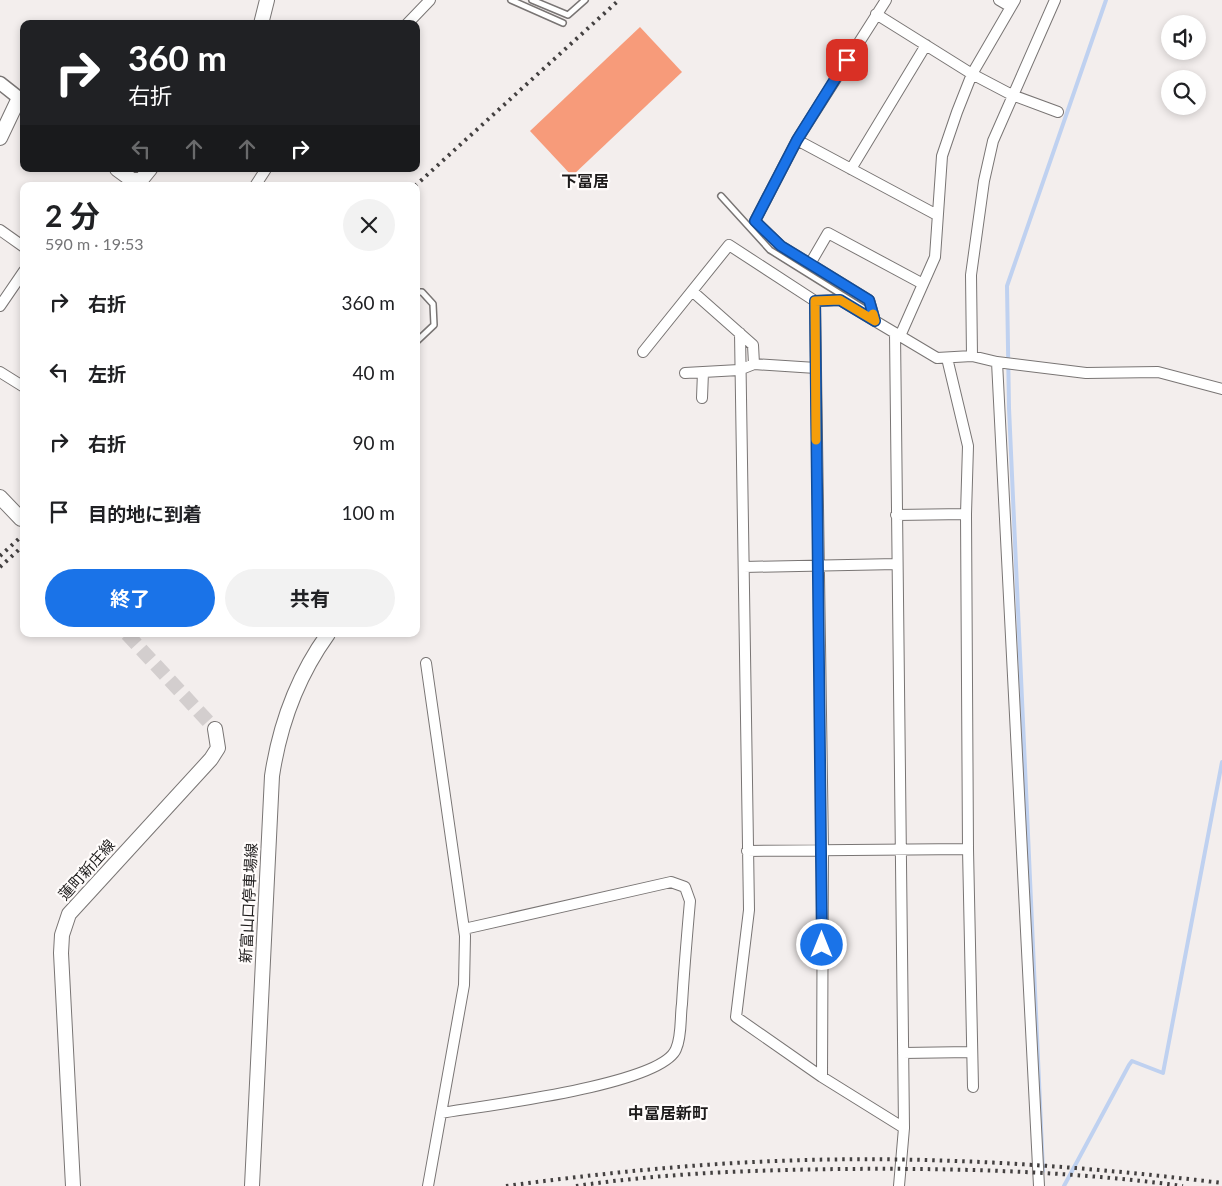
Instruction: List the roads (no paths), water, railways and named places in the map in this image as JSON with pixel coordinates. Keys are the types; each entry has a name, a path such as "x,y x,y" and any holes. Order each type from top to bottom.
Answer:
{"main road":[{"path":"261,20 267,0"},
{"path":"0,138 20,101"},
{"path":"120,172 132,180 141,182"},
{"path":"0,497 20,518"},
{"name":"新富山口停車場線","path":"252,1186 272,776 278,739 291,700 309,661 326,637"},
{"name":"蓮町新庄線","path":"73,1186 61,953 62,935 69,914 211,759 218,748 215,729"}],"street":[{"path":"411,20 430,0"},
{"path":"874,317 869,300 781,246 755,221 797,140 886,0"},
{"path":"899,1186 904,1128 896,515 898,334 935,257 942,156 972,74 1013,3 999,0"},
{"path":"972,356 971,275 984,181 993,141 1055,0"},
{"path":"876,14 972,74 1012,95 1058,112"},
{"path":"851,168 926,45"},
{"path":"0,83 20,98"},
{"path":"797,140 937,215"},
{"path":"0,230 20,244"},
{"path":"810,264 828,233 923,284"},
{"path":"643,352 729,244 815,301 840,300 874,317 937,358 972,356 997,362 1086,373 1158,372 1222,389"},
{"path":"0,306 20,277"},
{"path":"692,291 753,345 754,364"},
{"path":"815,301 823,850 822,1077"},
{"path":"740,333 739,370 749,910 736,1017 822,1077 904,1128"},
{"path":"947,358 968,446 966,514 968,849 973,1087"},
{"path":"997,362 1039,1186"},
{"path":"685,373 739,370 754,364 816,368"},
{"path":"0,372 20,384"},
{"path":"702,398 703,372"},
{"path":"896,515 966,514"},
{"path":"744,566 897,564"},
{"path":"426,663 464,929 464,985 428,1186"},
{"path":"747,851 968,849"},
{"path":"441,1113 583,1089 643,1074 668,1061 676,1049 680,1026 690,901 685,887 671,882 464,929"},
{"path":"903,1053 971,1052"}],"lane":[{"path":"511,0 563,23"},
{"path":"532,0 568,15 585,0"},
{"path":"721,196 770,250 874,317"},
{"path":"420,292 433,304 434,325 420,338"}],"waterway":[{"path":"1043,1171 1009,408 1007,286 1106,0"},
{"path":"1064,1186 1132,1061 1163,1073 1222,762"}],"tunnel":[{"path":"130,637 215,729"}],"railway":[{"path":"419,182 619,0"},
{"path":"0,556 20,538"},
{"path":"0,567 20,549"},
{"path":"506,1186 692,1166 754,1162 871,1159 988,1162 1047,1166 1222,1183"},
{"path":"576,1186 642,1178 709,1173 843,1169 971,1170 1056,1174 1183,1186"}],"district":[{"name":"下冨居","path":"585,181"},
{"name":"中冨居新町","path":"668,1113"}]}
